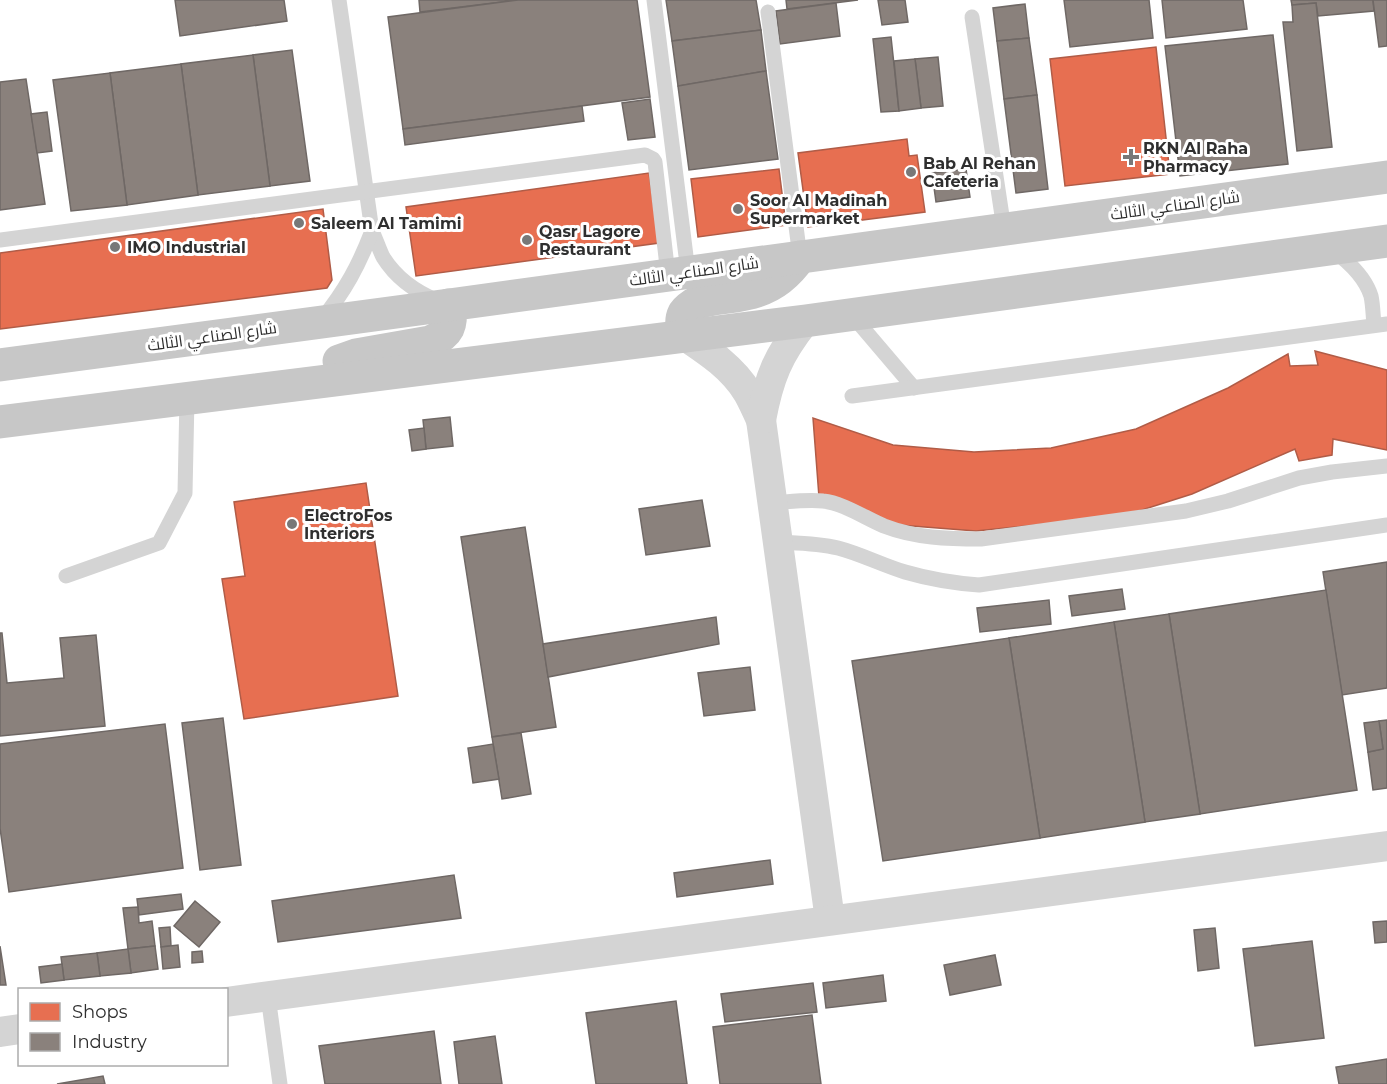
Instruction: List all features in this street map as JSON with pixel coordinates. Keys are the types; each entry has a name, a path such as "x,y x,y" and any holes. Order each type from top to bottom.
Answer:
{"main road":[{"name":"شارع الصناعي الثالث","path":"0,365 1387,177"},
{"path":"0,422 805,321 1387,242"},
{"path":"685,336 681,324 684,313 692,305 759,291 790,271 800,257"},
{"path":"303,384 322,369 344,359 441,338 449,328 451,317 449,305"}],"street":[{"path":"805,321 788,342 775,367 766,393 761,420 830,920"},
{"path":"685,336 731,371 748,393 761,420"},
{"path":"228,1002 1387,846"},
{"path":"0,1032 18,1029"}],"lane":[{"path":"339,0 372,231 383,257 400,278 423,295 449,305"},
{"path":"654,0 678,274"},
{"path":"768,12 800,257"},
{"path":"972,17 1004,229"},
{"path":"0,240 645,155 655,162 678,274"},
{"path":"320,322 351,279 372,231"},
{"path":"852,396 1381,324 1362,278 1349,262 1332,249"},
{"path":"851,314 914,388"},
{"path":"66,576 159,543 185,493 187,398"},
{"path":"772,503 824,501 841,506 886,527 917,535 949,539 981,538 1186,511 1228,501 1299,478 1387,466"},
{"path":"778,542 817,543 858,554 927,578 979,585 1387,525"},
{"path":"268,996 280,1084"}],"building: Shops":[{"path":"1156,47 1170,174 1065,186 1050,59"},
{"path":"907,139 909,156 917,155 925,212 808,227 798,153"},
{"path":"779,169 786,225 698,237 691,179"},
{"path":"649,173 659,243 416,276 406,207"},
{"path":"323,209 332,280 327,288 0,329 0,253"},
{"path":"1315,351 1387,370 1387,450 1333,439 1332,455 1299,461 1295,449 1192,494 1123,516 976,531 899,525 819,497 813,418 893,445 974,452 1051,448 1136,429 1228,388 1288,354 1290,366 1318,365"},
{"path":"366,483 398,696 244,719 222,579 245,576 234,502"}],"building: Industry":[{"path":"175,0 284,0 287,21 180,36"},
{"path":"419,0 518,0 420,12"},
{"path":"518,0 637,0 650,97 403,129 388,17"},
{"path":"666,0 756,0 761,30 672,41"},
{"path":"786,0 858,0 787,9"},
{"path":"878,0 905,0 908,22 882,25"},
{"path":"1064,0 1149,0 1153,38 1070,47"},
{"path":"1162,0 1243,0 1247,29 1166,38"},
{"path":"1291,0 1373,0 1374,11 1318,16 1316,3 1292,5"},
{"path":"1373,0 1387,0 1387,46 1379,47"},
{"path":"836,3 840,36 780,44 776,11"},
{"path":"1316,3 1332,147 1297,151 1283,22 1293,22 1292,5"},
{"path":"1025,4 1029,38 997,41 993,8"},
{"path":"761,30 766,71 678,86 672,41"},
{"path":"1273,35 1288,164 1180,176 1165,46"},
{"path":"891,37 899,111 881,112 873,39"},
{"path":"1029,38 1037,95 1004,99 997,41"},
{"path":"292,50 310,181 270,186 253,55"},
{"path":"253,55 270,186 198,195 181,64"},
{"path":"938,57 943,106 921,108 915,59"},
{"path":"915,59 921,108 899,111 894,61"},
{"path":"181,64 198,195 127,205 110,73"},
{"path":"766,71 778,159 689,170 678,86"},
{"path":"110,73 127,205 71,211 53,80"},
{"path":"26,79 45,204 0,210 0,82"},
{"path":"1037,95 1048,189 1016,193 1004,99"},
{"path":"650,99 655,137 628,140 622,103"},
{"path":"582,106 584,121 405,145 403,129"},
{"path":"47,112 52,151 37,153 31,114"},
{"path":"966,169 970,197 936,202 932,173"},
{"path":"450,417 453,446 426,449 423,420"},
{"path":"424,428 426,449 412,451 409,430"},
{"path":"702,500 710,546 646,555 639,509"},
{"path":"525,527 556,727 492,737 461,537"},
{"path":"1387,562 1387,688 1342,695 1323,572"},
{"path":"1122,589 1125,609 1072,616 1069,596"},
{"path":"1326,590 1357,790 1200,814 1169,614"},
{"path":"1049,600 1051,624 980,632 977,608"},
{"path":"1169,614 1200,814 1145,822 1114,622"},
{"path":"716,617 719,644 548,677 543,644"},
{"path":"1114,622 1145,822 1040,838 1009,638"},
{"path":"0,633 2,633 7,683 64,678 60,638 96,635 105,726 0,736"},
{"path":"1009,638 1040,838 883,861 852,661"},
{"path":"750,667 755,710 704,716 698,673"},
{"path":"223,718 241,865 200,870 182,723"},
{"path":"1387,720 1387,788 1373,790 1368,752 1383,749 1379,721"},
{"path":"1379,721 1383,749 1368,752 1364,723"},
{"path":"165,724 183,868 9,892 0,828 0,744"},
{"path":"521,733 531,794 502,799 492,737"},
{"path":"493,744 499,779 473,783 468,748"},
{"path":"770,860 773,884 677,897 674,873"},
{"path":"454,875 461,918 278,942 272,901"},
{"path":"181,894 183,909 139,915 137,899"},
{"path":"195,901 220,922 199,947 174,926"},
{"path":"138,907 139,923 152,921 155,946 128,949 123,908"},
{"path":"1387,921 1387,942 1375,943 1373,922"},
{"path":"170,927 171,946 161,947 159,928"},
{"path":"1215,928 1219,968 1198,971 1194,930"},
{"path":"1312,941 1324,1038 1255,1046 1243,949"},
{"path":"178,945 180,967 163,969 161,947"},
{"path":"0,946 6,985 0,985"},
{"path":"155,946 158,969 131,973 128,949"},
{"path":"128,949 131,973 100,976 97,953"},
{"path":"202,951 203,962 192,963 192,952"},
{"path":"97,953 100,976 64,980 61,957"},
{"path":"995,955 1001,985 950,995 944,965"},
{"path":"62,964 64,980 41,983 39,967"},
{"path":"883,975 886,1001 826,1008 823,983"},
{"path":"813,983 817,1012 725,1022 721,994"},
{"path":"676,1001 687,1084 596,1084 586,1013"},
{"path":"812,1015 821,1084 720,1084 713,1027"},
{"path":"434,1031 441,1084 325,1084 319,1046"},
{"path":"495,1036 502,1084 459,1084 454,1042"},
{"path":"1387,1059 1387,1084 1339,1084 1336,1067"},
{"path":"103,1076 105,1084 57,1084"}],"place":[{"name":"RKN Al Raha Pharmacy","path":"1131,157"},
{"name":"Bab Al Rehan Cafeteria","path":"911,172"},
{"name":"Soor Al Madinah Supermarket","path":"738,209"},
{"name":"Saleem Al Tamimi","path":"299,223"},
{"name":"Qasr Lagore Restaurant","path":"527,240"},
{"name":"IMO Industrial","path":"115,247"},
{"name":"ElectroFos Interiors","path":"292,524"}]}
